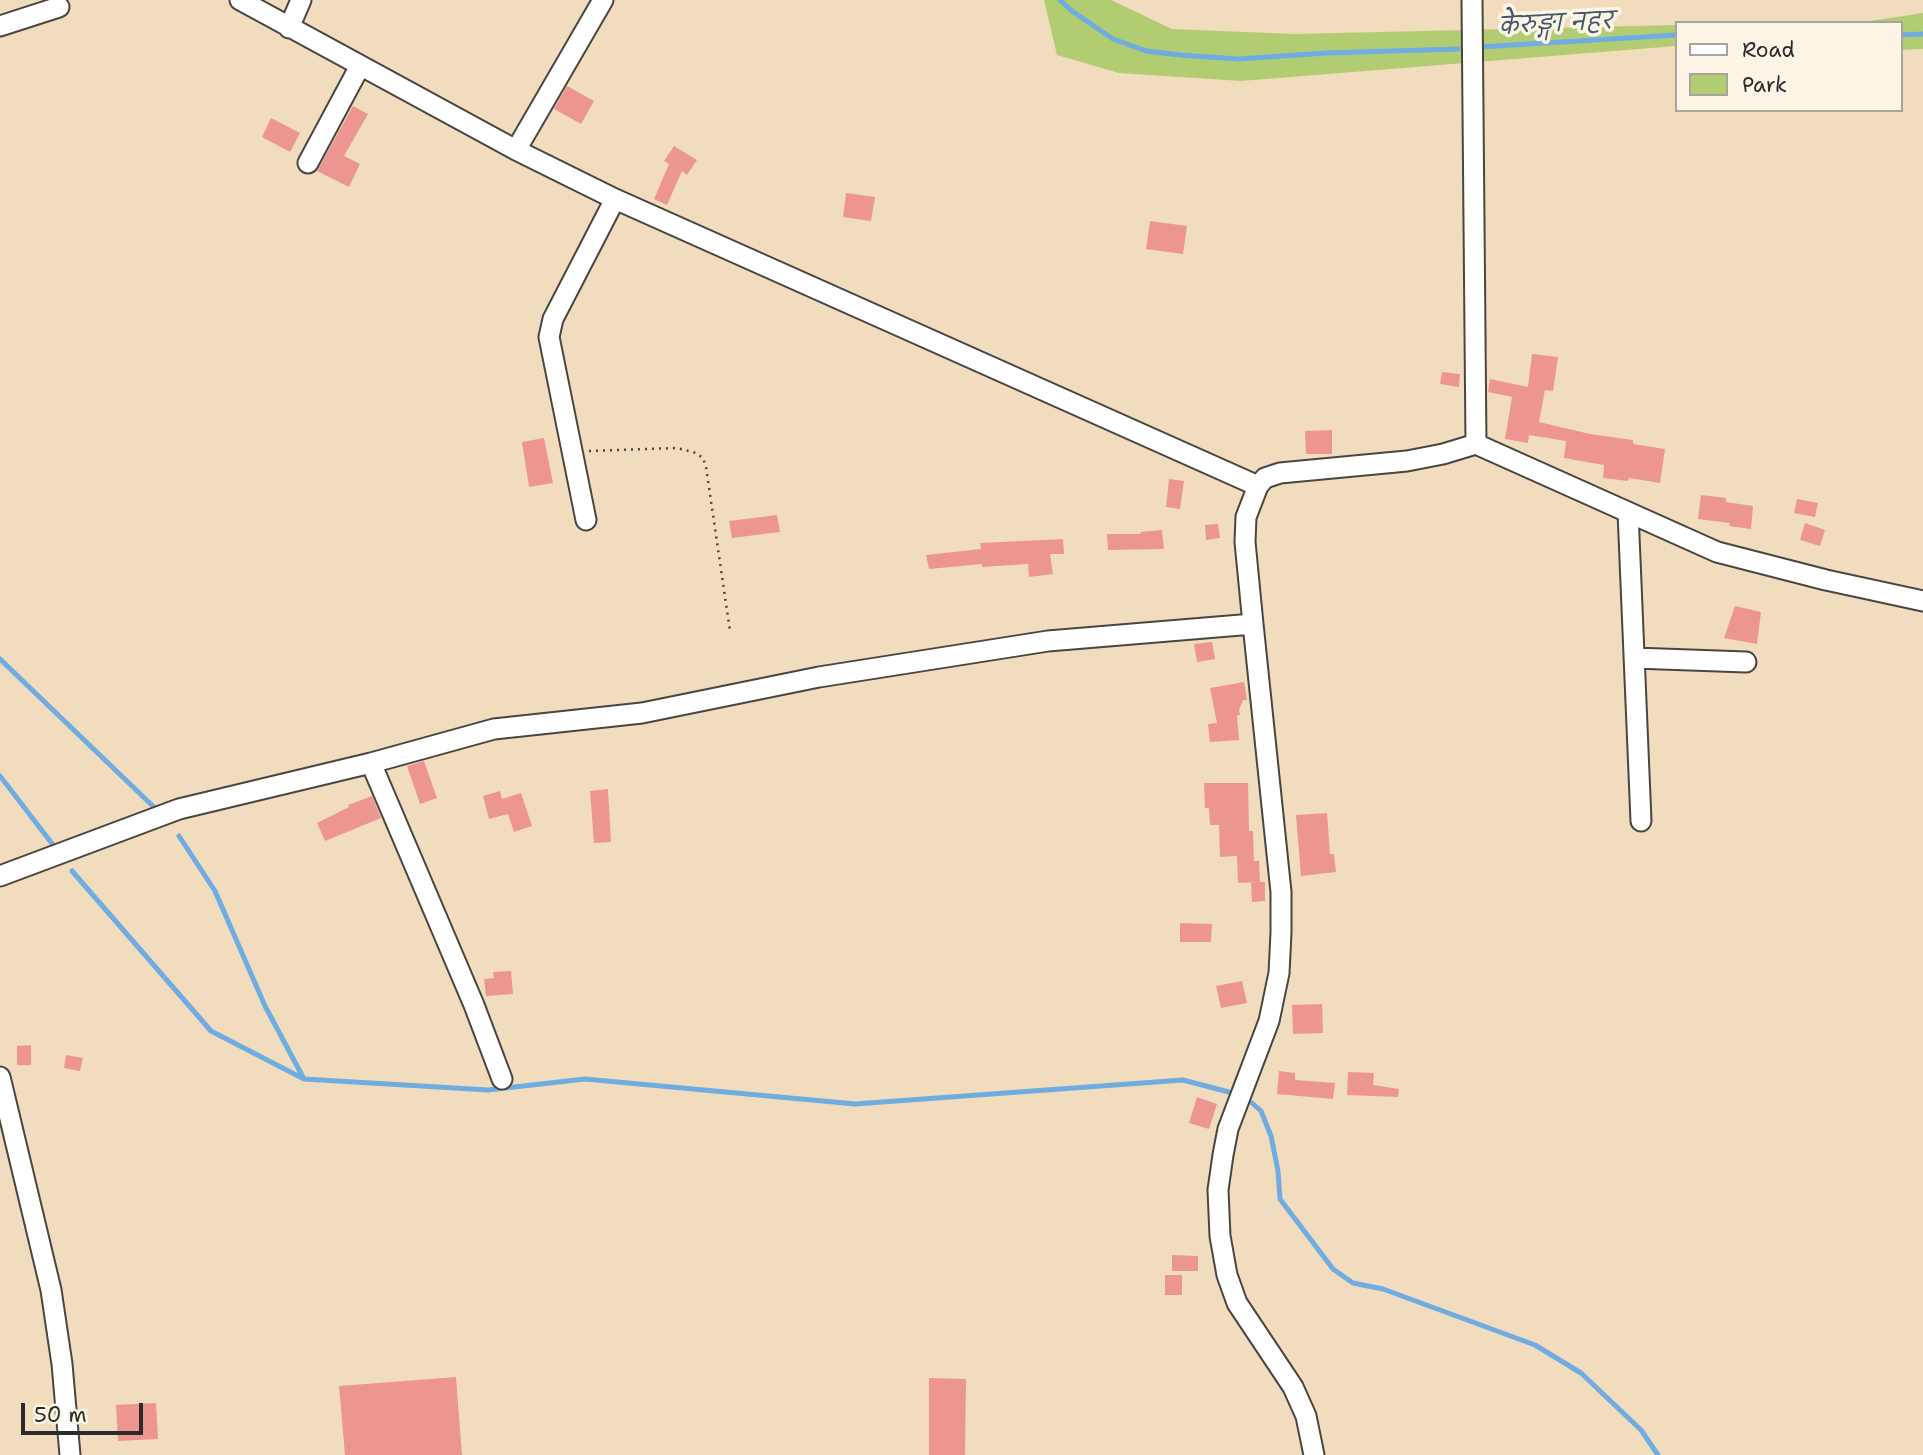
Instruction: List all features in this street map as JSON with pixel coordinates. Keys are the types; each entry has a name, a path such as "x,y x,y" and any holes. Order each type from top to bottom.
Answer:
{"street":[{"path":"240,0 516,150 615,199 1258,486"},
{"path":"289,28 301,0"},
{"path":"516,150 603,0"},
{"path":"1472,0 1476,444"},
{"path":"0,26 59,7"},
{"path":"308,163 360,66"},
{"path":"586,520 549,337 553,319 615,199"},
{"path":"1314,1455 1306,1416 1293,1387 1237,1303 1227,1275 1220,1236 1218,1190 1228,1129 1269,1021 1279,960 1280,892 1245,542 1246,517 1258,486 1265,478 1280,473 1407,461 1476,444 1717,552 1826,580 1923,600"},
{"path":"1628,512 1641,821"},
{"path":"0,876 179,809 494,730 642,713 819,677 1048,641 1253,624"},
{"path":"1634,657 1746,662"},
{"path":"371,763 474,1005 502,1079"},
{"path":"0,1077 51,1290 62,1364 70,1455"}],"path":[{"path":"572,452 677,448 696,453 703,458 730,631"}],"green space":[{"path":"1044,0 1111,0 1172,29 1295,34 1674,25 1674,46 1241,81 1119,73 1057,55"},
{"path":"1923,13 1923,49 1902,50 1902,21 1869,21"}],"building":[{"path":"567,86 594,101 581,124 554,109"},
{"path":"353,106 368,114 344,156 360,164 349,187 317,171"},
{"path":"271,118 300,133 290,152 262,137"},
{"path":"674,146 697,160 687,175 682,171 667,205 654,199 669,164 664,161"},
{"path":"846,193 875,197 871,221 843,217"},
{"path":"1150,221 1187,226 1183,254 1146,249"},
{"path":"1532,354 1558,357 1553,391 1545,390 1539,422 1665,449 1660,483 1629,478 1628,481 1603,478 1604,465 1564,458 1566,441 1529,435 1528,443 1505,439 1512,397 1488,392 1490,379 1528,387"},
{"path":"1442,372 1460,374 1459,387 1440,384"},
{"path":"1332,430 1332,454 1306,454 1305,431"},
{"path":"544,438 553,483 529,487 522,442"},
{"path":"1169,479 1184,481 1180,509 1166,507"},
{"path":"1701,495 1726,498 1726,502 1753,506 1751,529 1698,519"},
{"path":"1797,499 1818,503 1815,517 1794,513"},
{"path":"777,515 780,532 732,538 729,521"},
{"path":"1805,523 1825,530 1820,546 1800,540"},
{"path":"1218,524 1220,538 1206,540 1205,525"},
{"path":"1162,530 1164,549 1108,550 1107,534 1141,534 1140,532"},
{"path":"1063,539 1064,554 1050,554 1053,574 1029,577 1028,564 982,567 982,564 929,569 926,555 981,549 980,543"},
{"path":"1735,606 1761,612 1757,644 1724,638"},
{"path":"1212,642 1215,659 1197,662 1194,644"},
{"path":"1244,682 1247,700 1243,700 1240,715 1237,715 1239,740 1210,742 1208,724 1217,723 1210,688"},
{"path":"424,761 437,798 420,804 407,766"},
{"path":"1204,783 1248,783 1249,831 1253,831 1254,861 1259,861 1260,882 1238,883 1237,856 1220,857 1219,825 1210,825 1209,808 1205,808"},
{"path":"608,789 611,842 594,843 590,791"},
{"path":"500,791 502,799 521,793 532,826 514,832 508,814 489,819 483,796"},
{"path":"372,796 381,818 325,841 317,823 349,807 348,805"},
{"path":"1327,813 1330,854 1334,854 1336,872 1301,876 1296,815"},
{"path":"1251,882 1265,882 1265,901 1252,902"},
{"path":"1180,923 1212,924 1211,942 1180,942"},
{"path":"511,971 513,994 486,996 484,979 494,978 493,972"},
{"path":"1242,981 1247,1003 1221,1008 1216,986"},
{"path":"1322,1004 1323,1033 1293,1034 1292,1005"},
{"path":"31,1045 31,1065 17,1065 17,1046"},
{"path":"66,1055 83,1058 80,1071 64,1068"},
{"path":"1279,1071 1295,1073 1295,1080 1335,1083 1333,1099 1277,1094"},
{"path":"1348,1072 1374,1073 1373,1085 1399,1089 1398,1097 1347,1095"},
{"path":"1197,1097 1217,1104 1209,1129 1189,1123"},
{"path":"1172,1255 1198,1256 1198,1271 1172,1271"},
{"path":"1165,1275 1182,1275 1182,1295 1165,1295"},
{"path":"456,1377 462,1455 345,1455 339,1386"},
{"path":"929,1378 966,1379 965,1455 929,1455"},
{"path":"156,1403 158,1439 118,1441 116,1405"}],"waterway":[{"path":"1060,0 1113,39 1146,51 1238,59 1458,49"},
{"name":"केेरुङ्गा नहर","path":"1902,35 1923,34"},
{"name":"केेरुङ्गा नहर","path":"1480,47 1674,35"},
{"path":"0,659 159,812"},
{"path":"0,776 57,850"},
{"path":"179,836 215,891 265,1006 304,1079"},
{"path":"72,871 211,1031 304,1079 488,1090 585,1079 855,1104 1183,1080 1229,1092"},
{"path":"1252,1103 1261,1111 1271,1136 1280,1199 1333,1269 1353,1283 1383,1289 1535,1345 1581,1373 1641,1430 1658,1455"}]}
